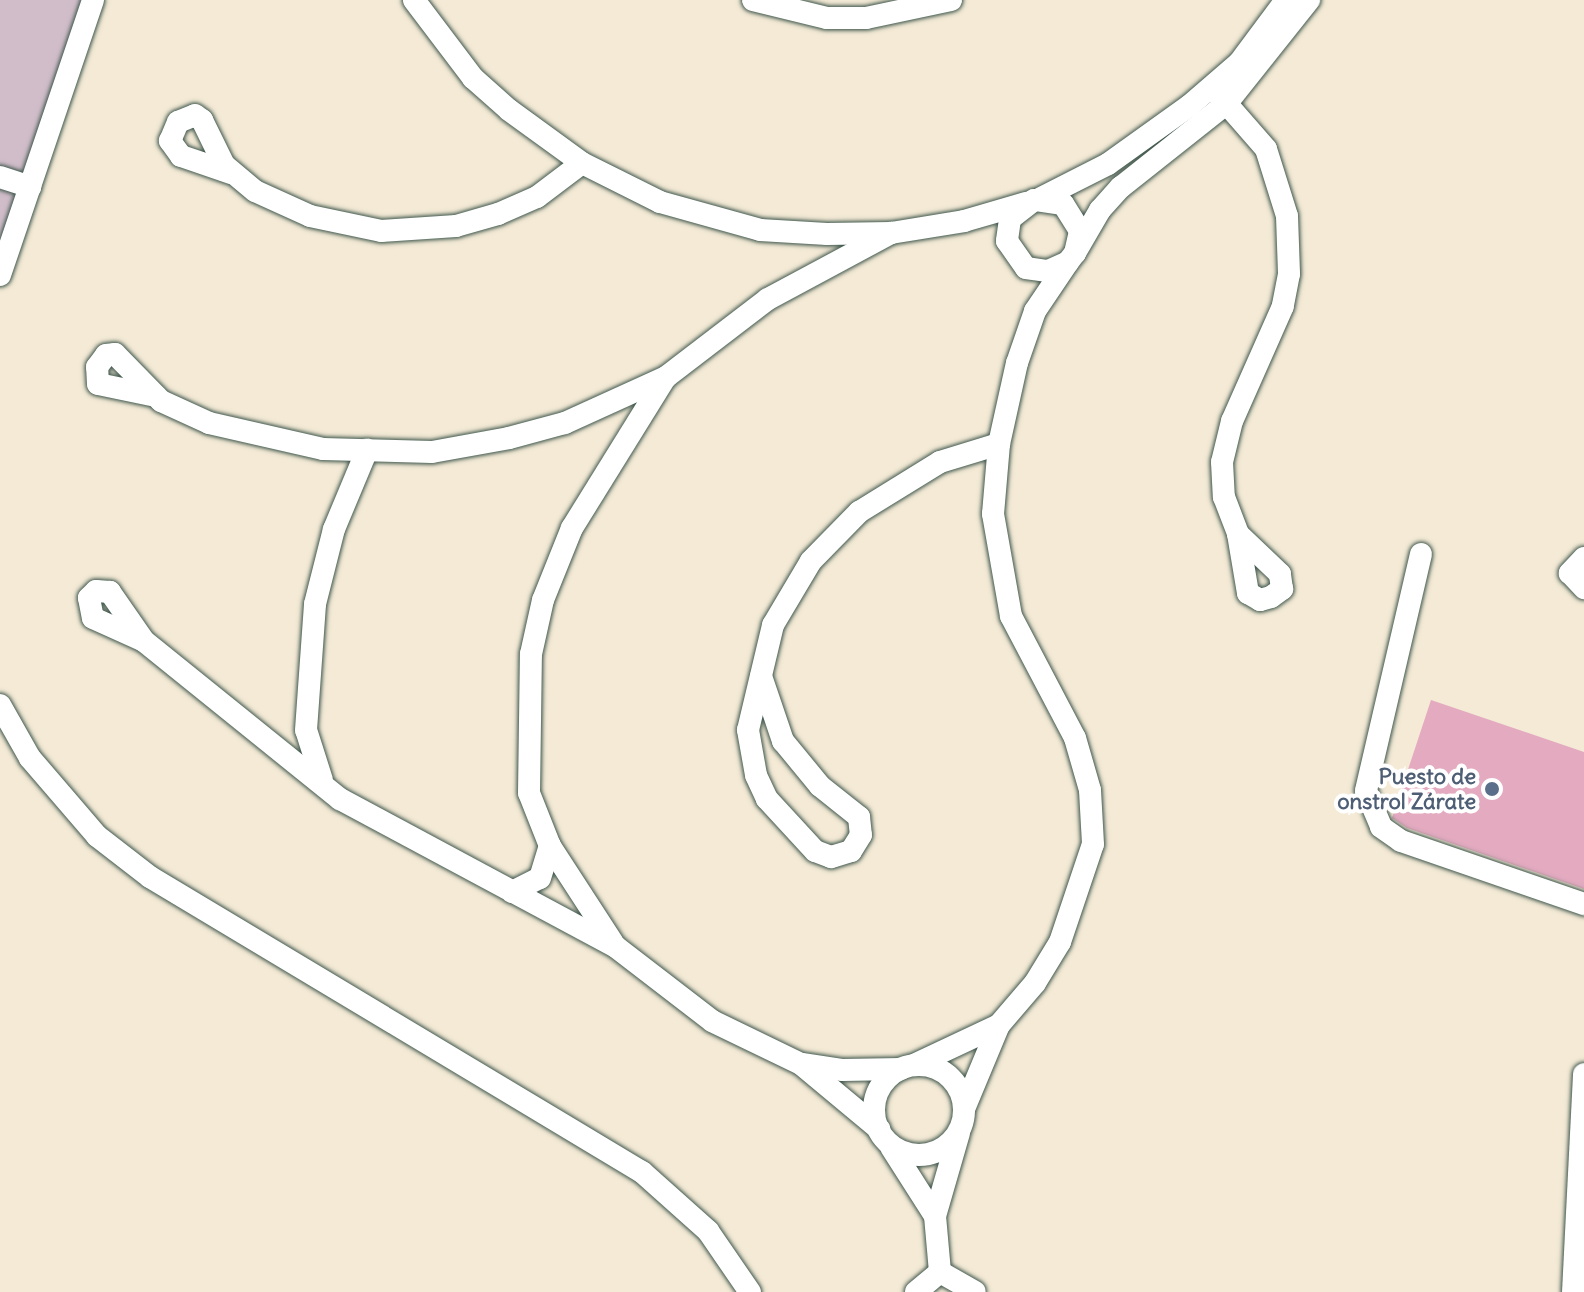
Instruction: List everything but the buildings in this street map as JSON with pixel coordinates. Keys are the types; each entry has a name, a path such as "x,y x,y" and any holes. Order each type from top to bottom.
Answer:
{"street":[{"path":"0,275 93,0"},
{"path":"414,0 473,78 582,163 619,184 708,218 760,230 827,234 891,233 964,221 1034,200 1134,148 1220,95 1239,63 1286,0"},
{"path":"753,0 827,18 866,18 951,0"},
{"path":"940,1272 935,1216 962,1120 999,1025 1035,983 1060,942 1086,873 1094,820 1075,738 1019,635 1000,575 993,514 999,444 1017,363 1035,311 1100,210 1220,95 1309,0"},
{"path":"1220,95 1266,149 1278,178 1290,244 1283,306 1224,447 1224,497 1238,534"},
{"path":"231,173 255,191 310,216 381,231 419,231 498,214 537,197 582,163"},
{"path":"0,177 30,187"},
{"path":"1034,200 1010,219 1014,256 1035,311"},
{"path":"1034,200 1071,211 1080,231 1072,257"},
{"path":"964,221 1037,271 1072,257"},
{"path":"156,396 209,423 273,440 367,450 432,452 509,438 614,402 666,377 768,299 834,260 891,233"},
{"path":"827,234 834,260"},
{"path":"616,947 550,846 526,773 531,654 543,600 572,528 632,425 666,377"},
{"path":"614,402 632,425"},
{"path":"761,676 783,741 820,786 859,817 861,835 851,851 831,857 815,851 767,799 753,768 748,730 773,625 786,596 835,534 911,476 963,452 999,444"},
{"path":"323,784 306,730 315,604 334,529 367,450"},
{"path":"1421,554 1366,791 1381,827 1401,841 1584,904"},
{"path":"1584,558 1570,573 1584,588"},
{"path":"144,641 323,784 372,819 616,947 712,1021 801,1064 897,1149 924,1154 950,1142 962,1120 950,1077 908,1067 842,1070 801,1064"},
{"path":"0,705 30,758 97,836 150,877 642,1172 708,1231 750,1292"},
{"path":"277,746 306,730"},
{"path":"512,892 540,878 550,846"},
{"path":"935,1216 882,1134 875,1102 880,1088 908,1067 999,1025"},
{"path":"1572,1290 1584,1074"},
{"path":"1572,1290 1584,1267"},
{"path":"916,1292 940,1272"},
{"path":"940,1272 975,1292"}],"shaded area":[{"path":"0,0 85,0 0,268"}],"place":[{"name":"Puesto de onstrol Zárate","path":"1492,789"}]}
